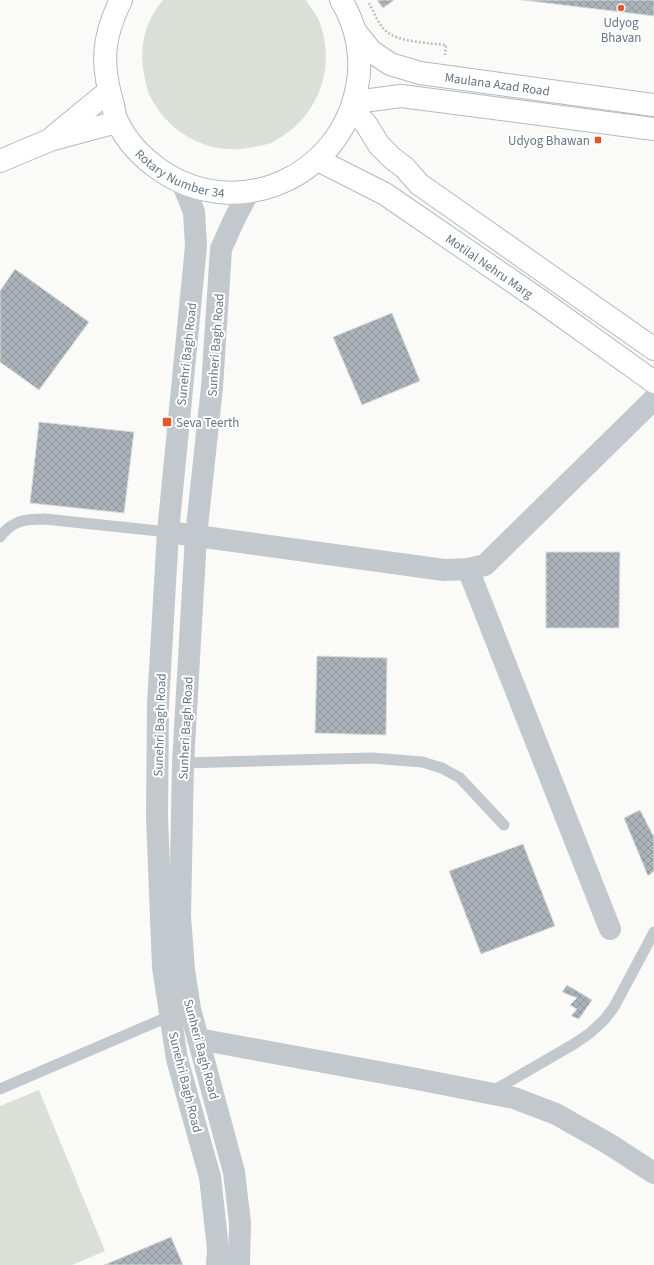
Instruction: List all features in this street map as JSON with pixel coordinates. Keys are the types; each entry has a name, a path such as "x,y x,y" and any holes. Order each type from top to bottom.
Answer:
{"main road":[{"name":"Rotary Number 34","path":"121,0 110,28 106,43 105,59 108,90 117,122 138,151 147,160 166,174 198,188 232,193 249,191 286,181 318,160 343,128 353,106 359,78 359,54 355,31 346,8 341,0"},
{"name":"Maulana Azad Road","path":"355,31 371,51 390,64 420,73 654,105"},
{"path":"50,140 108,90"},
{"name":"Maulana Azad Road","path":"353,106 382,97 401,96 654,129"},
{"name":"Motilal Nehru Marg","path":"353,106 380,145 388,154 405,168 419,184 654,349"},
{"path":"0,161 50,140 117,122"},
{"name":"Motilal Nehru Marg","path":"318,160 386,194 541,301 654,382"}],"street":[{"name":"Sunehri Bagh Road","path":"182,182 194,212 196,246 168,532 158,704 157,817 163,967 177,1059 210,1177 218,1249 217,1265"},
{"name":"Sunheri Bagh Road","path":"239,1265 240,1223 234,1172 190,1009 184,970 181,923 183,763 196,536 212,387 221,249 249,191"},
{"path":"168,532 444,570 468,569 485,565 654,399"},
{"path":"468,569 610,929"},
{"path":"198,1039 514,1098 556,1114 609,1144 654,1173"}],"lane":[{"path":"0,537 5,531 16,523 29,519 45,519 168,532"},
{"path":"183,763 372,758 422,762 442,768 460,778 504,826"},
{"path":"489,1093 574,1044 605,1020 614,1007 654,932"},
{"path":"0,1090 170,1016"}],"path":[{"path":"368,0 386,31 403,39 446,45 442,76"}],"shaded area":[{"path":"163,0 306,0 320,23 325,41 326,59 324,76 319,93 311,108 300,122 287,133 271,143 237,149 206,145 178,131 157,108 148,92 143,68 142,58 144,37 151,18"},
{"path":"39,1090 105,1251 72,1265 0,1265 0,1106"}],"building":[{"path":"377,0 394,0 383,8"},
{"name":"Udyog Bhavan","path":"522,0 654,0 654,16"},
{"path":"15,269 89,322 39,390 0,362 0,291"},
{"path":"392,313 420,381 362,405 333,337"},
{"path":"39,422 134,432 124,513 30,503"},
{"path":"546,552 620,552 619,628 546,628"},
{"path":"317,656 387,658 386,735 315,733"},
{"path":"640,810 654,837 654,871 648,876 624,818"},
{"path":"523,844 555,926 481,954 449,871"},
{"path":"567,985 592,1000 579,1019 571,1016 577,1009 570,1005 577,998 562,992"},
{"path":"171,1237 183,1265 104,1265"}],"place":[{"name":"Udyog Bhavan","path":"621,8"},
{"name":"Udyog Bhawan","path":"598,140"},
{"name":"Seva Teerth","path":"167,422"}]}
